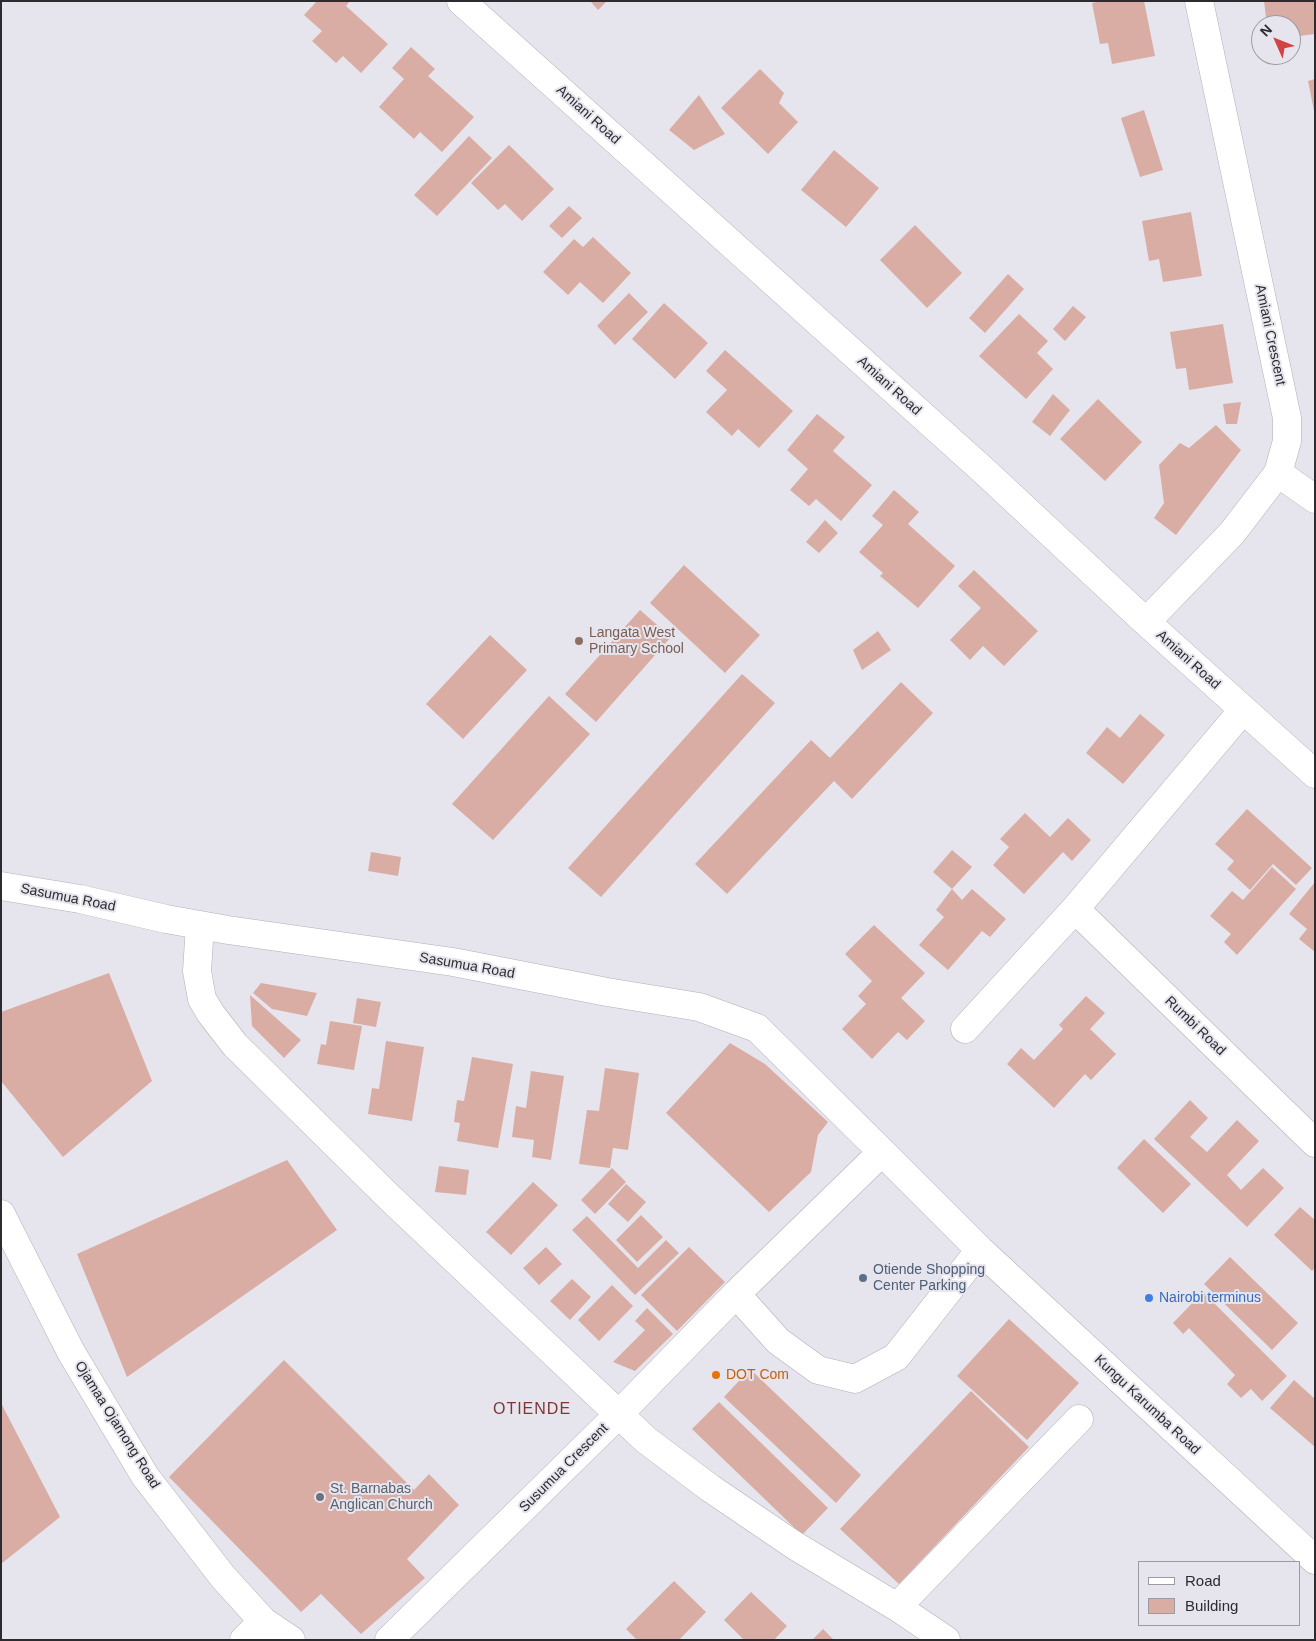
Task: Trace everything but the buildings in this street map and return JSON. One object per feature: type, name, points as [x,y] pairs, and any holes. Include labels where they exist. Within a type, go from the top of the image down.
[{"type":"street","name":"Amiani Road","points":[[461,1],[983,470],[1146,622],[1315,774]]},
{"type":"street","name":"Amiani Crescent","points":[[1146,622],[1232,533],[1278,473],[1287,441],[1287,418],[1199,1]]},
{"type":"street","points":[[1278,473],[1315,499]]},
{"type":"street","points":[[965,1029],[1076,910],[1243,710]]},
{"type":"street","name":"Sasumua Road","points":[[1,886],[80,898],[200,925],[453,962],[699,1008],[757,1028],[980,1250]]},
{"type":"street","name":"Rumbi Road","points":[[1076,910],[1315,1143]]},
{"type":"street","points":[[200,925],[197,971],[202,999],[211,1014],[235,1045],[389,1197],[646,1440],[710,1488],[794,1545],[897,1607],[946,1640]]},
{"type":"street","name":"Susumua Crescent","points":[[389,1640],[618,1415],[736,1294],[882,1152]]},
{"type":"street","name":"Ojamaa Ojamong Road","points":[[1,1214],[71,1352],[144,1476],[223,1577],[253,1630]]},
{"type":"street","points":[[736,1294],[778,1341],[818,1370],[855,1378],[896,1357],[980,1250]]},
{"type":"street","name":"Kungu Karumba Road","points":[[980,1250],[1315,1560]]},
{"type":"street","points":[[897,1607],[1079,1419]]},
{"type":"street","points":[[253,1630],[291,1640]]},
{"type":"place","name":"Langata West Primary School","points":[[579,641]]},
{"type":"place","name":"Otiende Shopping Center Parking","points":[[863,1278]]},
{"type":"place","name":"Nairobi terminus","points":[[1149,1298]]},
{"type":"place","name":"DOT Com","points":[[716,1375]]},
{"type":"place","name":"St. Barnabas Anglican Church","points":[[320,1497]]},
{"type":"district","name":"OTIENDE","points":[[532,1410]]}]
